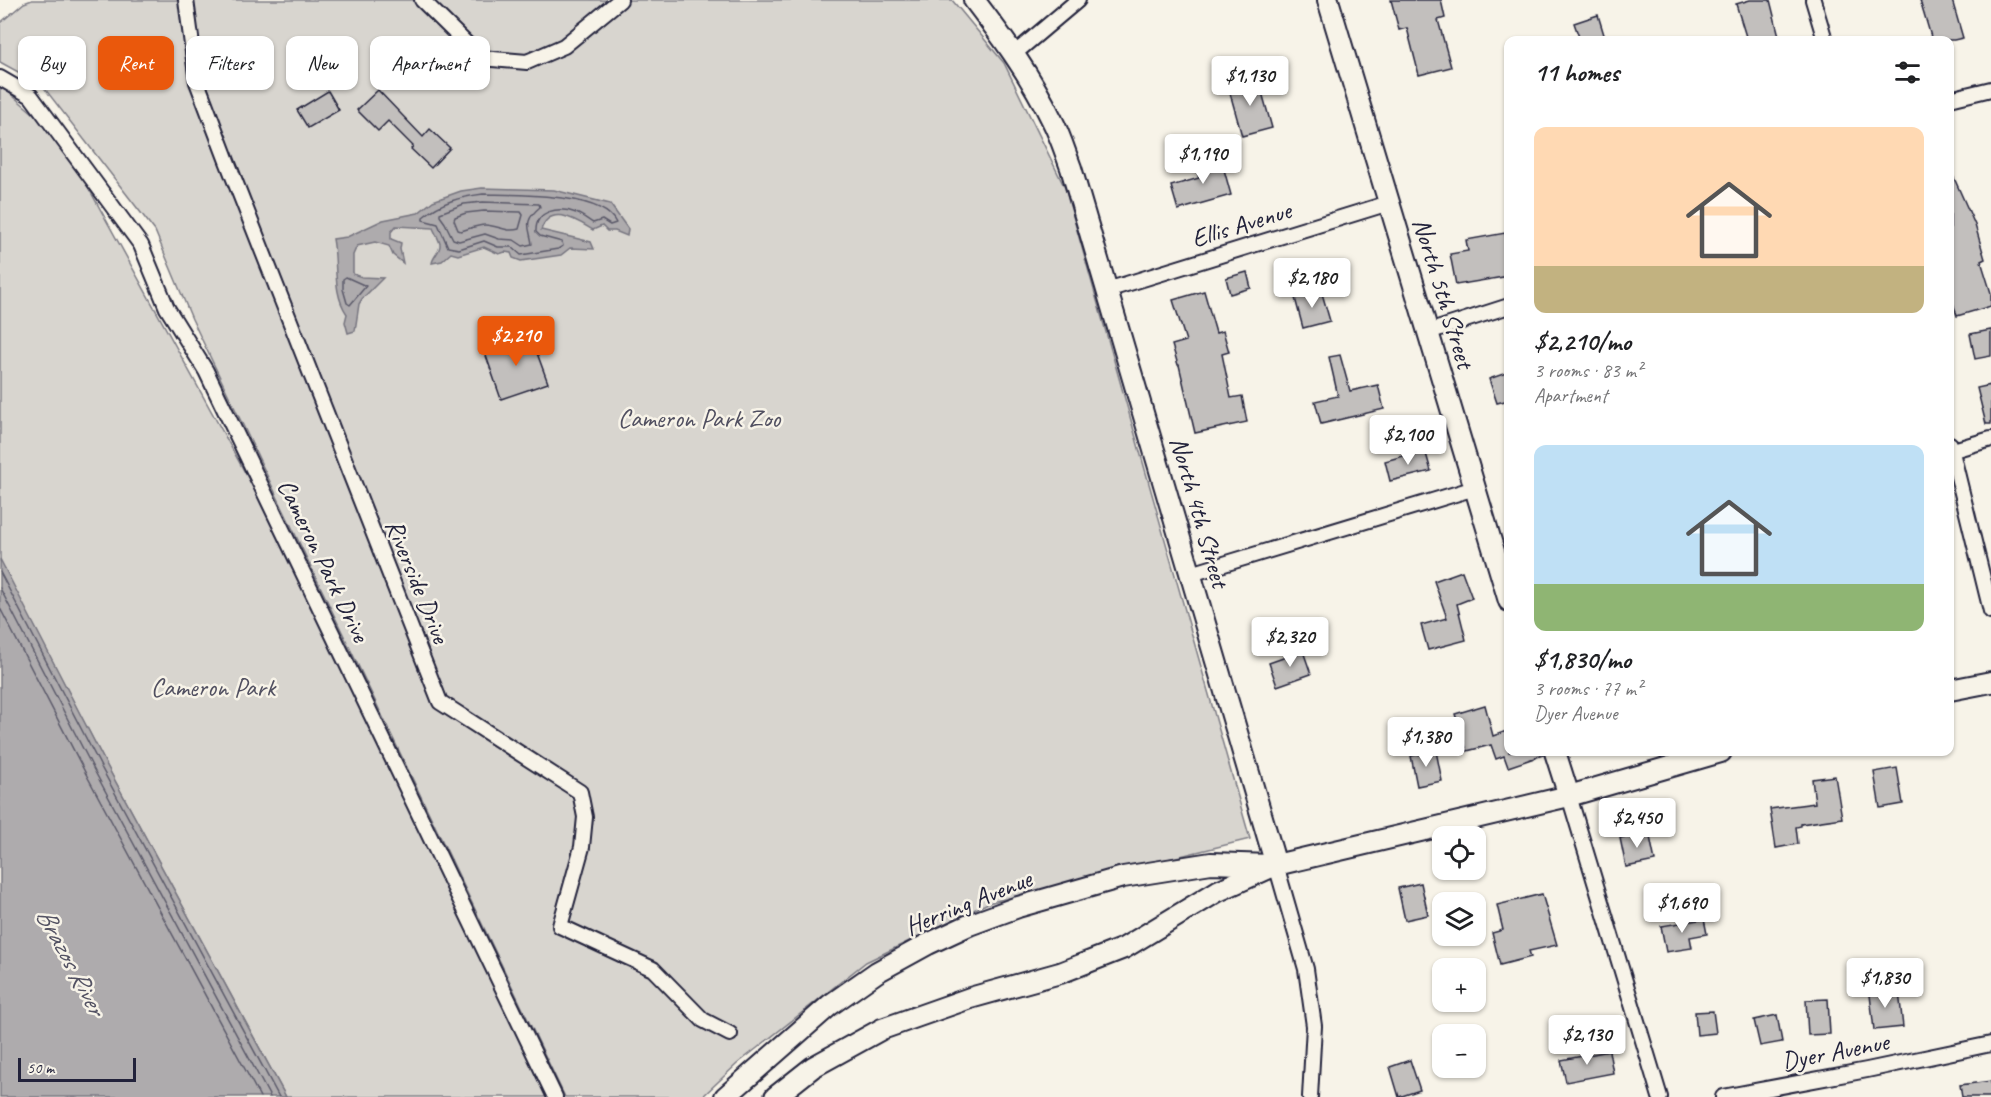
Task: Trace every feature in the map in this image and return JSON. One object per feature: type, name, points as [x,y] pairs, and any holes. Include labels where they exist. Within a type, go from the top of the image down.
[{"type":"main road","name":"North 4th Street","points":[[974,0],[1014,54],[1053,121],[1071,168],[1276,865]]},
{"type":"main road","name":"North 5th Street","points":[[1328,0],[1475,488],[1504,571]]},
{"type":"main road","points":[[1954,689],[1991,682]]},
{"type":"main road","points":[[1556,756],[1569,796]]},
{"type":"main road","name":"Herring Avenue","points":[[775,1097],[813,1067],[882,1029],[970,998],[1060,974],[1124,948],[1218,891],[1276,865],[1569,796],[1707,756]]},
{"type":"main road","name":"Herring Avenue","points":[[727,1096],[830,1005],[877,972],[969,925],[1018,906],[1123,877],[1211,863],[1276,865]]},
{"type":"street","name":"Riverside Drive","points":[[186,0],[197,82],[440,702],[580,792],[585,818],[582,847],[560,926],[654,969],[703,1020],[730,1034]]},
{"type":"street","points":[[422,0],[481,58],[527,62],[564,46],[620,0]]},
{"type":"street","points":[[1014,54],[1077,0]]},
{"type":"street","points":[[1813,0],[1824,36]]},
{"type":"street","name":"Cameron Park Drive","points":[[0,78],[31,96],[141,245],[167,308],[206,371],[555,1097]]},
{"type":"street","points":[[1954,98],[1991,88]]},
{"type":"street","name":"Ellis Avenue","points":[[1107,290],[1389,203]]},
{"type":"street","points":[[1428,332],[1504,308]]},
{"type":"street","points":[[1954,447],[1991,439]]},
{"type":"street","points":[[1954,460],[1991,610]]},
{"type":"street","points":[[1191,574],[1475,488]]},
{"type":"street","points":[[1569,796],[1660,1097]]},
{"type":"street","name":"North 4th Street","points":[[1276,865],[1306,969],[1311,1003],[1314,1026],[1310,1097]]},
{"type":"street","name":"Dyer Avenue","points":[[1723,1097],[1991,1044]]},
{"type":"green space","name":"Cameron Park Zoo","points":[[32,0],[952,0],[1004,63],[1065,188],[1250,839],[988,903],[866,962],[737,1064],[702,1097],[565,1097],[192,319],[155,231],[46,90],[86,90],[86,36],[18,36],[18,72],[0,62],[0,23],[24,3]]},
{"type":"green space","name":"Cameron Park","points":[[0,85],[60,136],[331,629],[555,1097],[286,1097],[106,764],[0,561]]},
{"type":"water","points":[[482,188],[554,190],[610,204],[628,229],[627,236],[615,231],[607,231],[602,226],[593,230],[571,218],[557,215],[545,222],[541,230],[591,242],[594,249],[570,248],[561,255],[521,261],[513,258],[511,253],[499,254],[484,247],[458,255],[451,253],[442,261],[432,263],[440,247],[433,228],[396,226],[391,232],[391,239],[401,243],[403,263],[393,255],[389,246],[375,242],[357,246],[353,255],[353,274],[383,278],[362,299],[359,304],[355,331],[348,333],[345,322],[347,314],[337,288],[333,239],[347,237],[383,220],[418,213],[433,201],[461,191]]},
{"type":"water","name":"Brazos River","points":[[0,559],[106,764],[286,1097],[0,1097]]},
{"type":"building","points":[[1391,0],[1441,0],[1445,18],[1438,20],[1451,67],[1419,75],[1407,28],[1399,30]]},
{"type":"building","points":[[1750,0],[1770,0],[1779,36],[1746,36],[1736,4]]},
{"type":"building","points":[[1920,0],[1952,0],[1963,38],[1954,40],[1954,36],[1931,36]]},
{"type":"building","points":[[1598,15],[1604,36],[1579,36],[1574,23]]},
{"type":"building","points":[[1258,78],[1272,128],[1242,136],[1228,86]]},
{"type":"building","points":[[378,90],[423,137],[430,129],[450,148],[431,168],[411,149],[413,146],[388,121],[378,131],[357,110]]},
{"type":"building","points":[[328,91],[339,110],[308,128],[297,110]]},
{"type":"building","points":[[1220,155],[1231,195],[1178,210],[1171,186],[1199,178],[1194,162]]},
{"type":"building","points":[[1954,178],[1975,225],[1985,259],[1981,261],[1991,293],[1991,306],[1957,316],[1954,306]]},
{"type":"building","points":[[1504,233],[1504,277],[1456,285],[1450,254],[1468,251],[1466,240]]},
{"type":"building","points":[[1247,272],[1251,288],[1230,294],[1226,278]]},
{"type":"building","points":[[1321,290],[1330,321],[1303,328],[1295,298]]},
{"type":"building","points":[[1204,291],[1216,333],[1223,331],[1229,352],[1222,354],[1231,398],[1242,396],[1247,422],[1195,433],[1172,345],[1186,341],[1173,300]]},
{"type":"building","points":[[1991,330],[1991,356],[1975,359],[1970,334]]},
{"type":"building","points":[[530,334],[548,383],[501,399],[484,350]]},
{"type":"building","points":[[1340,355],[1350,391],[1378,385],[1384,409],[1321,424],[1315,401],[1338,396],[1329,357]]},
{"type":"building","points":[[1504,374],[1504,401],[1497,403],[1489,379]]},
{"type":"building","points":[[1991,385],[1991,424],[1986,424],[1977,388]]},
{"type":"building","points":[[1425,450],[1431,471],[1390,481],[1385,461]]},
{"type":"building","points":[[1462,571],[1472,598],[1457,604],[1466,640],[1428,650],[1421,625],[1447,618],[1434,581]]},
{"type":"building","points":[[1303,651],[1311,674],[1277,686],[1269,663]]},
{"type":"building","points":[[1485,705],[1493,736],[1504,732],[1504,756],[1496,759],[1491,745],[1467,751],[1455,714]]},
{"type":"building","points":[[1436,751],[1442,781],[1417,786],[1411,756]]},
{"type":"building","points":[[1504,756],[1540,756],[1508,767]]},
{"type":"building","points":[[1897,768],[1903,804],[1880,808],[1874,772]]},
{"type":"building","points":[[1835,776],[1842,818],[1801,824],[1796,827],[1798,844],[1776,848],[1770,809],[1815,803],[1812,779]]},
{"type":"building","points":[[1649,832],[1655,861],[1626,867],[1620,838]]},
{"type":"building","points":[[1421,883],[1428,915],[1405,920],[1398,888]]},
{"type":"building","points":[[1542,894],[1557,945],[1529,951],[1531,957],[1500,965],[1492,933],[1503,930],[1497,905]]},
{"type":"building","points":[[1704,919],[1707,934],[1690,937],[1692,948],[1666,952],[1661,926]]},
{"type":"building","points":[[1883,985],[1884,993],[1899,992],[1903,1027],[1874,1030],[1869,986]]},
{"type":"building","points":[[1828,999],[1830,1034],[1808,1035],[1806,1000]]},
{"type":"building","points":[[1713,1011],[1716,1033],[1697,1035],[1695,1012]]},
{"type":"building","points":[[1777,1015],[1782,1042],[1760,1046],[1754,1020]]},
{"type":"building","points":[[1609,1051],[1613,1073],[1566,1082],[1561,1060]]},
{"type":"building","points":[[1410,1060],[1420,1090],[1399,1097],[1390,1067]]},
{"type":"building","points":[[1991,1081],[1991,1097],[1962,1097],[1960,1085]]}]
